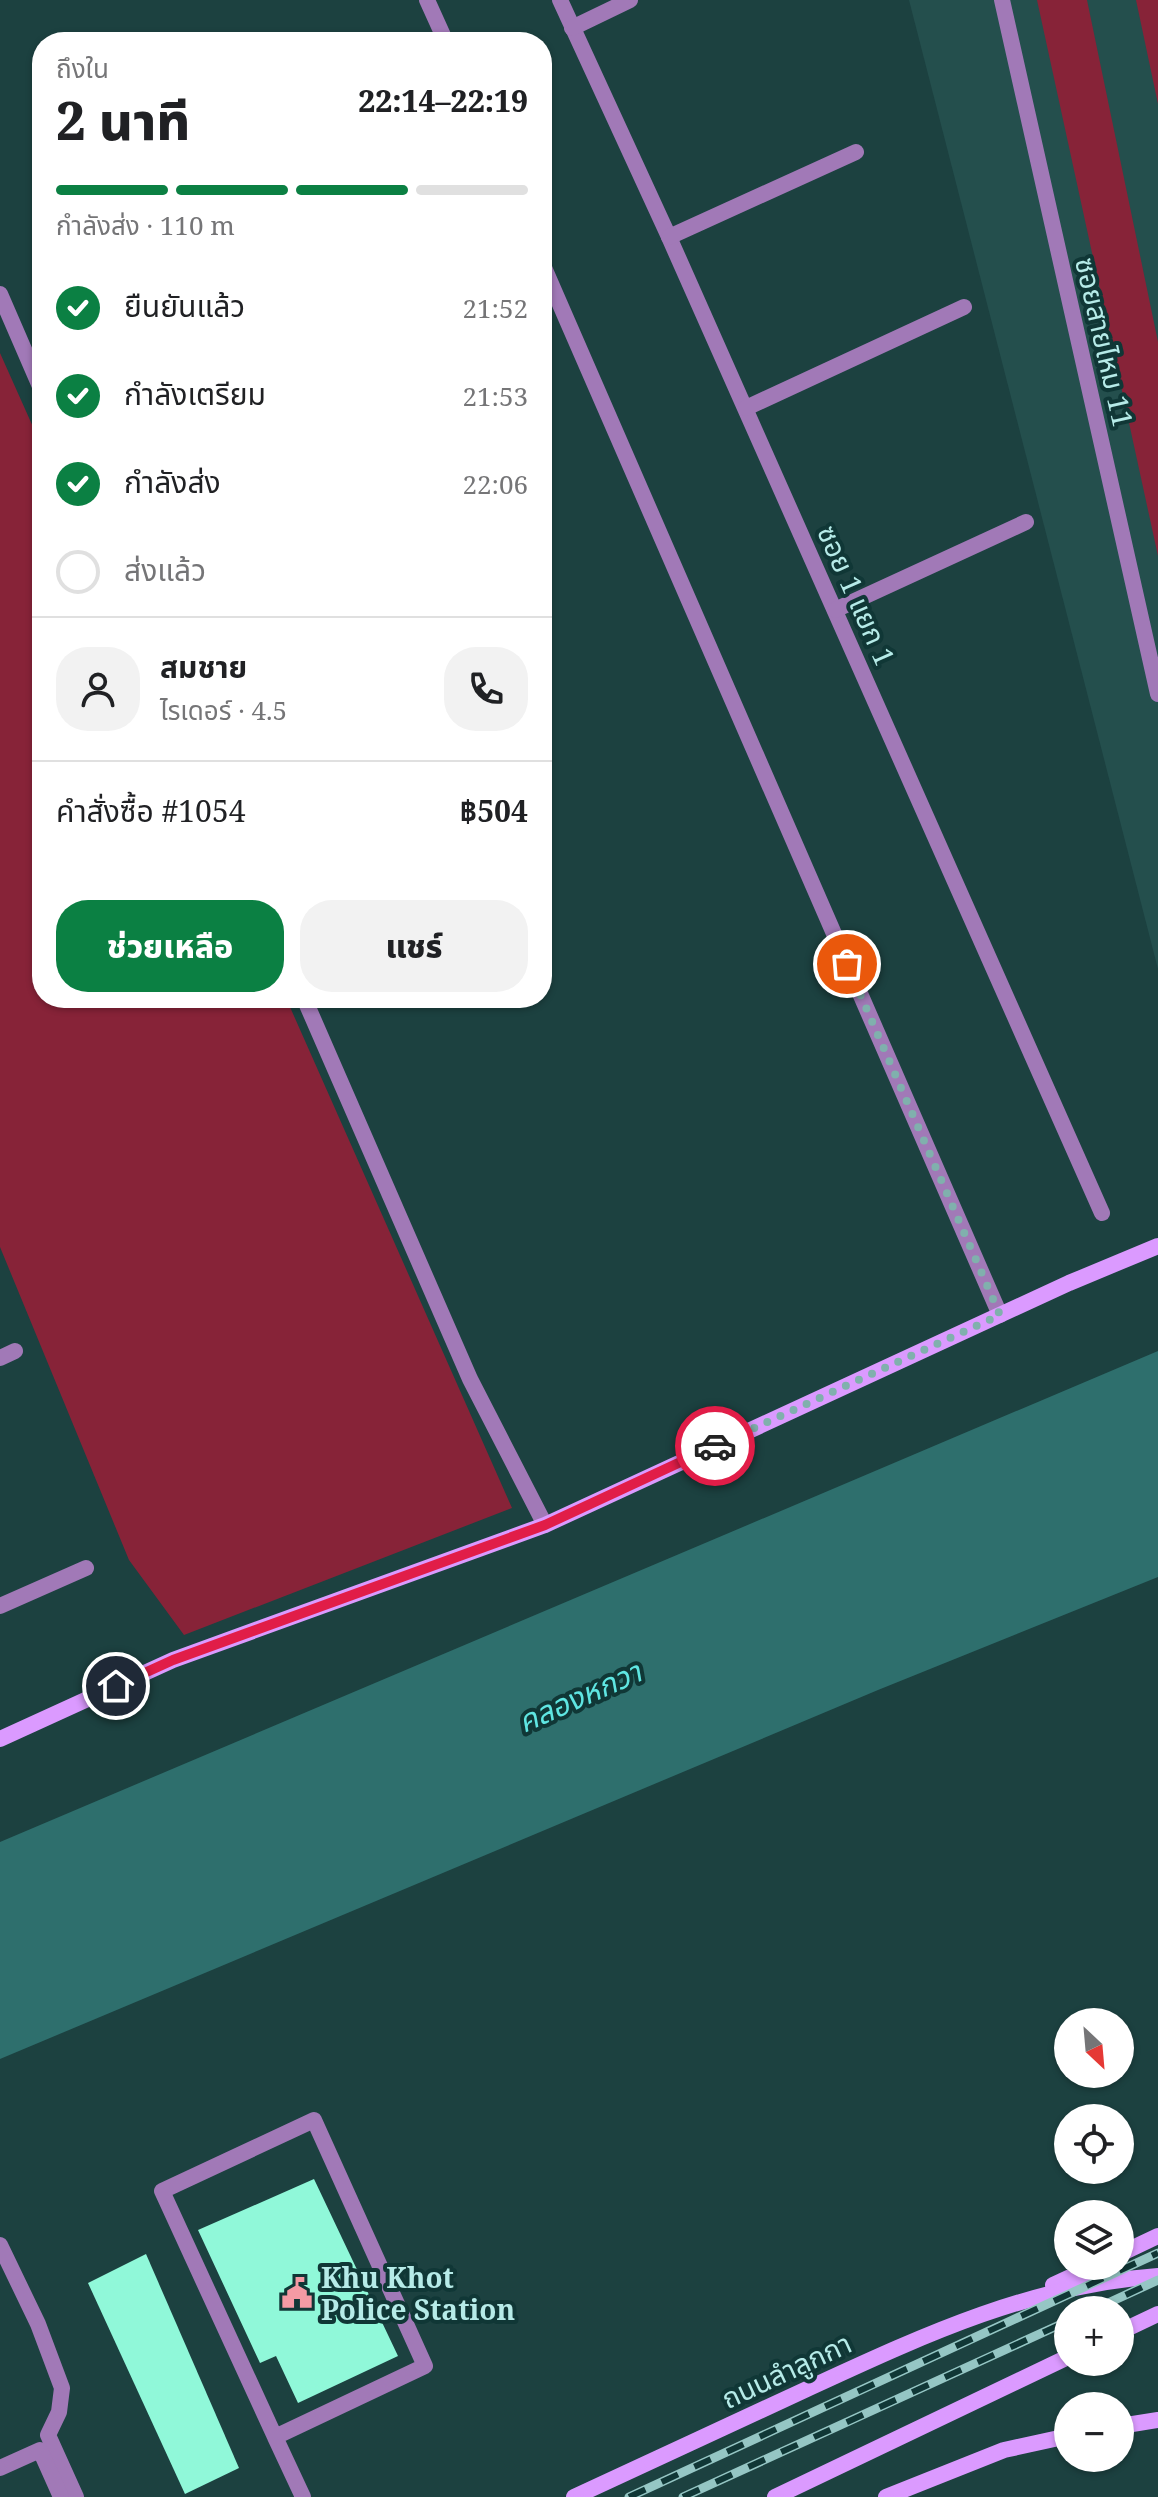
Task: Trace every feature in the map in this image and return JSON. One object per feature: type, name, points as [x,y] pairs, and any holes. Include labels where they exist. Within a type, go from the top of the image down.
[{"type":"main road","points":[[0,1739],[173,1660],[545,1525],[1000,1315],[1158,1246]]},
{"type":"main road","points":[[1134,2247],[1158,2236]]},
{"type":"main road","name":"ถนนลำลูกกา","points":[[574,2497],[933,2331],[1023,2300],[1106,2280],[1158,2276]]},
{"type":"main road","name":"ถนนลำลูกกา","points":[[1023,2300],[1065,2280]]},
{"type":"main road","points":[[1134,2325],[1158,2314]]},
{"type":"main road","points":[[775,2497],[1054,2364]]},
{"type":"main road","points":[[1134,2424],[1158,2420]]},
{"type":"main road","points":[[886,2497],[1004,2450],[1054,2439]]},
{"type":"street","points":[[427,0],[441,32]]},
{"type":"street","name":"ซอย 1 แยก 1","points":[[560,0],[746,408],[1102,1213]]},
{"type":"street","points":[[572,28],[630,0]]},
{"type":"street","name":"ซอยสายไหม 11","points":[[1002,0],[1158,694]]},
{"type":"street","points":[[669,237],[856,152]]},
{"type":"street","points":[[552,286],[1000,1315]]},
{"type":"street","points":[[0,294],[32,368]]},
{"type":"street","points":[[746,408],[964,307]]},
{"type":"street","points":[[835,610],[1026,522]]},
{"type":"street","points":[[308,1008],[470,1379],[545,1525]]},
{"type":"street","points":[[0,1606],[86,1568]]},
{"type":"street","points":[[275,2437],[425,2366],[314,2120],[162,2191],[275,2437],[303,2497]]},
{"type":"street","points":[[0,2245],[38,2324],[62,2388],[59,2412],[48,2435],[0,2457]]},
{"type":"street","points":[[48,2435],[76,2497]]},
{"type":"street","points":[[0,2468],[40,2450],[61,2497]]},
{"type":"shaded area","points":[[909,0],[1158,0],[1158,969]]},
{"type":"shaded area","points":[[1037,0],[1087,0],[1158,342],[1158,556]]},
{"type":"shaded area","points":[[1136,0],[1158,0],[1158,104]]},
{"type":"shaded area","points":[[0,353],[32,425],[32,1008],[290,1008],[512,1508],[184,1635],[129,1560],[0,1247]]},
{"type":"water","name":"คลองหกวา","points":[[1158,1351],[1158,1577],[878,1690],[0,2059],[0,1842]]},
{"type":"building","name":"Khu Khot Police Station","points":[[314,2179],[398,2356],[298,2403],[276,2356],[260,2363],[198,2230]]},
{"type":"building","points":[[146,2254],[239,2468],[185,2494],[88,2283]]},
{"type":"railway","points":[[629,2497],[1158,2253]]},
{"type":"railway","points":[[1123,2296],[1158,2280]]},
{"type":"railway","points":[[683,2497],[1054,2327]]},
{"type":"way so far","points":[[715,1446],[1000,1315],[847,964]]},
{"type":"place","name":"Khu Khot Police Station","points":[[297,2293]]},
{"type":"route","points":[[116,1686],[173,1660],[545,1525],[715,1446]]}]
